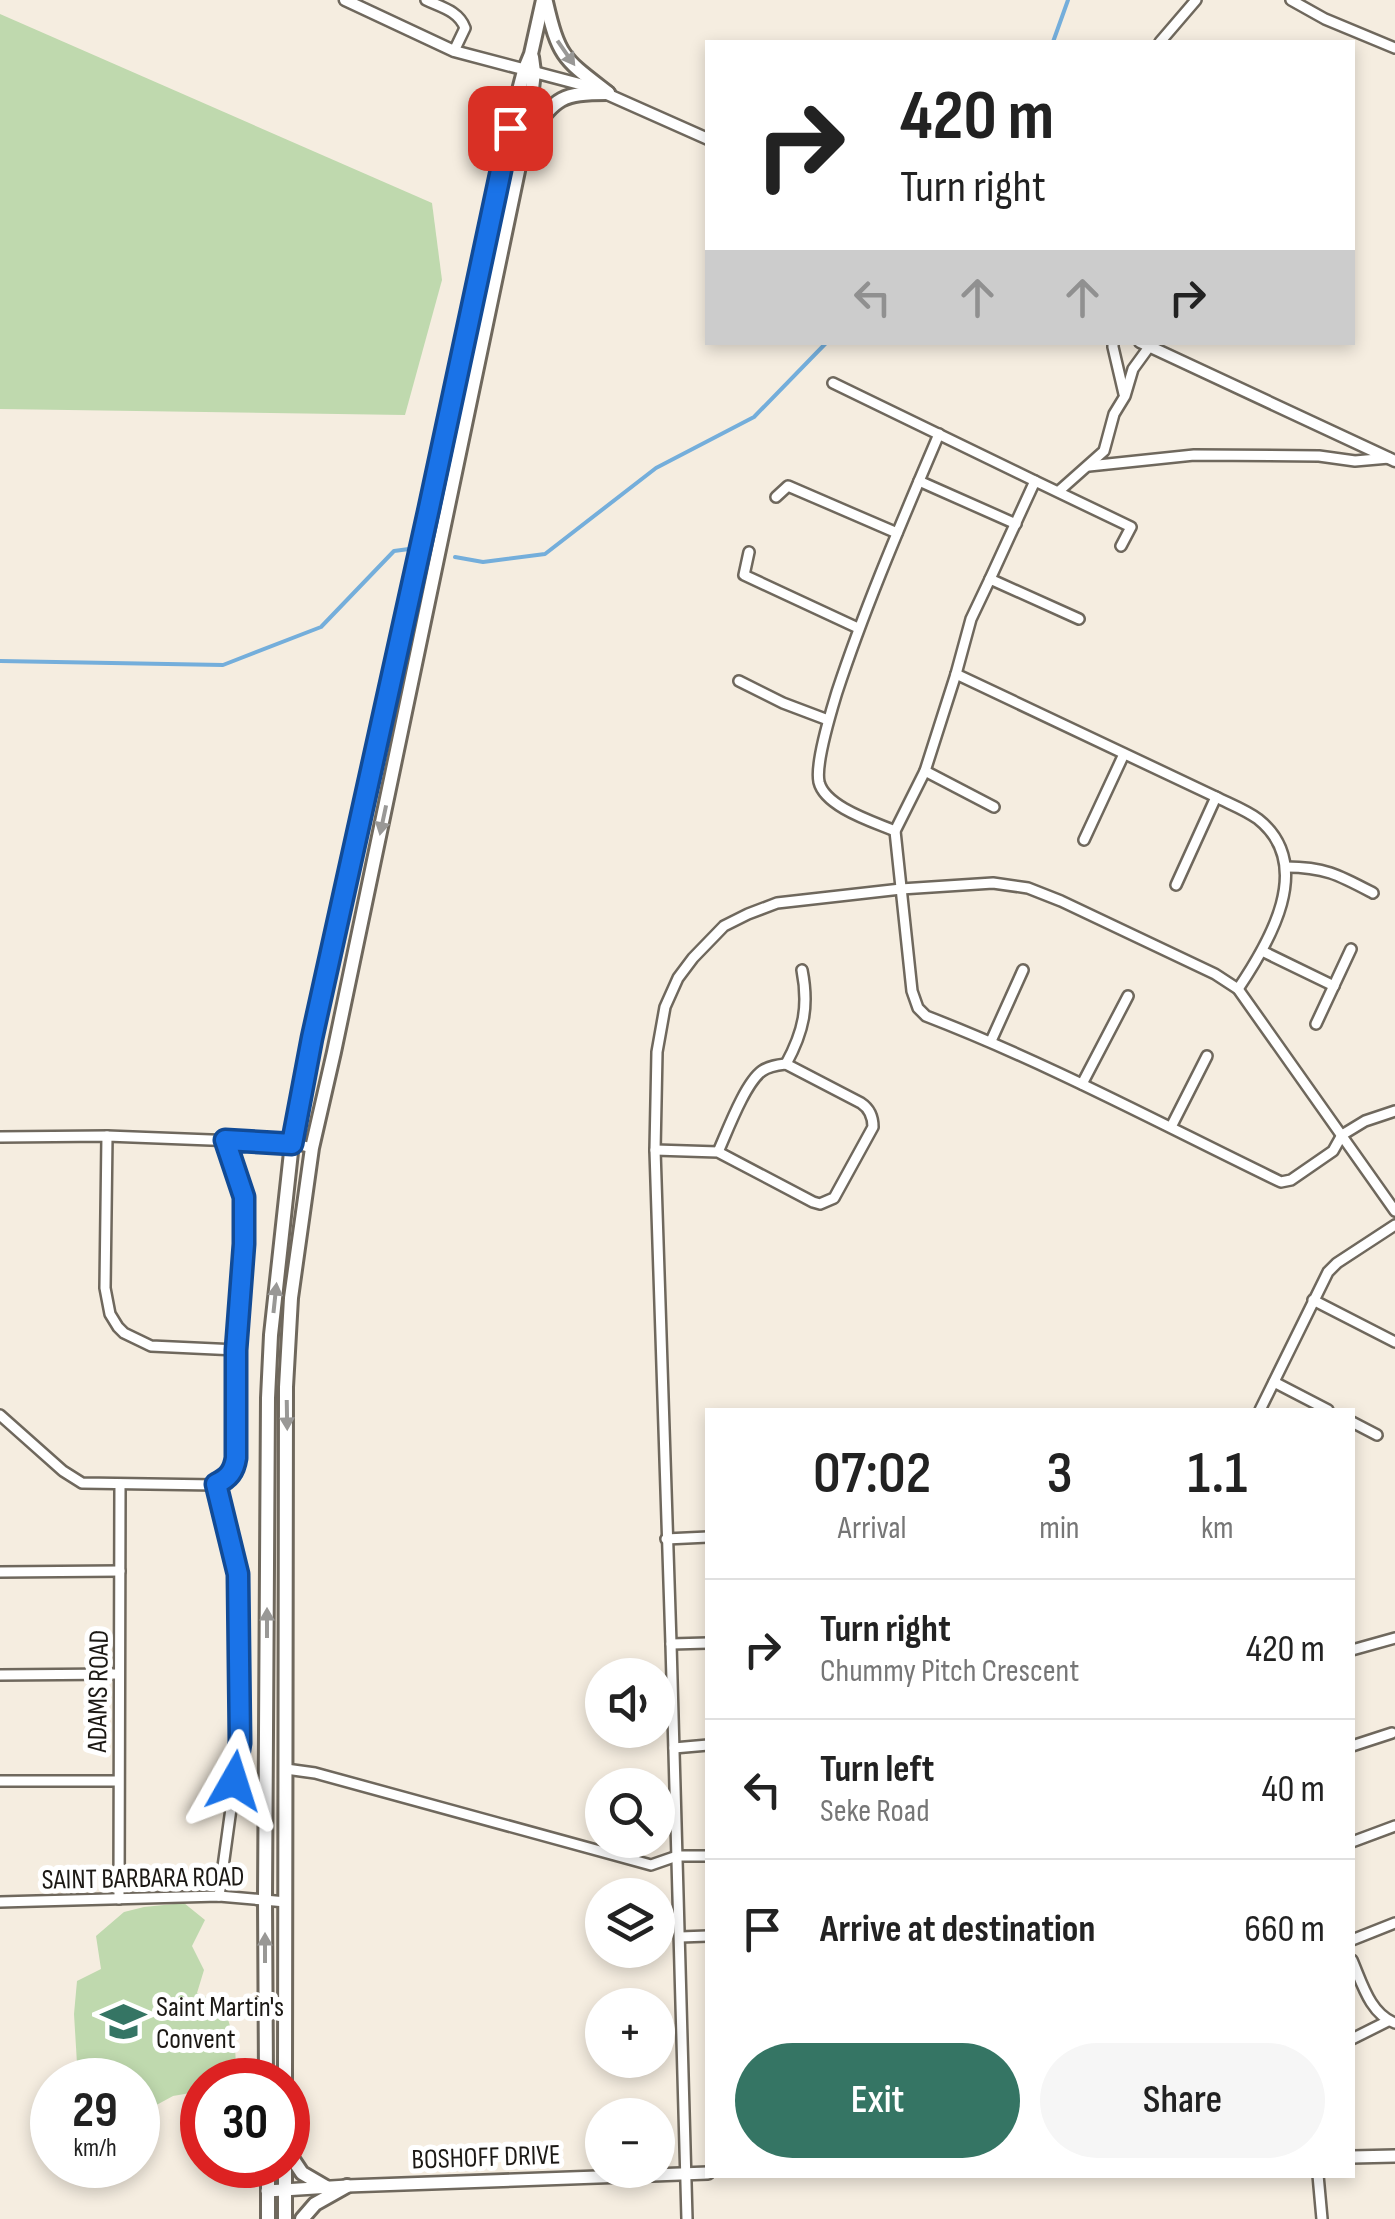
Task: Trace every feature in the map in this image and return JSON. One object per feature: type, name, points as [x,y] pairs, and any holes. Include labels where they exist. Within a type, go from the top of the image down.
[{"type":"main road","points":[[285,2058],[291,1298],[312,1148],[525,140],[531,54],[544,0]]},
{"type":"main road","points":[[544,0],[560,50],[569,62],[608,92]]},
{"type":"main road","points":[[266,2058],[268,1398],[292,1144],[513,112],[529,72]]},
{"type":"main road","points":[[525,140],[561,99],[577,93],[608,92]]},
{"type":"main road","points":[[1355,2157],[1395,2156]]},
{"type":"main road","name":"BOSHOFF DRIVE","points":[[267,2191],[705,2173]]},
{"type":"main road","points":[[310,2177],[326,2186]]},
{"type":"main road","points":[[302,2219],[315,2204],[347,2186]]},
{"type":"main road","points":[[267,2188],[268,2219]]},
{"type":"main road","points":[[286,2190],[286,2219]]},
{"type":"street","points":[[345,0],[454,51],[608,92],[705,138]]},
{"type":"street","points":[[426,0],[462,19],[465,28],[454,51]]},
{"type":"street","points":[[1162,40],[1196,0]]},
{"type":"street","points":[[1291,0],[1395,48]]},
{"type":"street","points":[[1113,345],[1125,396]]},
{"type":"street","points":[[1059,491],[1104,451],[1114,414],[1145,345],[1392,460]]},
{"type":"street","points":[[833,383],[1130,527],[1120,546]]},
{"type":"street","points":[[895,831],[831,800],[819,782],[822,751],[858,628],[938,434]]},
{"type":"street","points":[[1089,466],[1194,456],[1392,460]]},
{"type":"street","points":[[1035,480],[971,619],[924,771],[895,831],[912,991],[918,1008],[926,1016],[1082,1084],[1281,1182],[1291,1180],[1333,1151],[1342,1135],[1395,1111]]},
{"type":"street","points":[[919,481],[1016,524]]},
{"type":"street","points":[[776,497],[788,486],[897,533]]},
{"type":"street","points":[[749,552],[744,575],[858,628]]},
{"type":"street","points":[[990,579],[1079,619]]},
{"type":"street","points":[[956,674],[1258,818],[1276,840],[1286,866],[1284,896],[1262,951],[1238,989]]},
{"type":"street","points":[[739,681],[784,704],[828,720]]},
{"type":"street","points":[[1084,840],[1124,754]]},
{"type":"street","points":[[924,771],[994,807]]},
{"type":"street","points":[[1176,885],[1216,797]]},
{"type":"street","points":[[1286,866],[1334,872],[1373,894]]},
{"type":"street","points":[[672,1658],[655,1150],[657,1052],[660,1025],[678,978],[724,926],[777,904],[901,889],[993,883],[1028,888],[1061,901],[1238,989],[1395,1211]]},
{"type":"street","points":[[1316,1024],[1351,949]]},
{"type":"street","points":[[1262,951],[1334,986]]},
{"type":"street","points":[[786,1064],[797,1044],[808,998],[802,970]]},
{"type":"street","points":[[990,1041],[1024,970]]},
{"type":"street","points":[[1082,1084],[1128,996]]},
{"type":"street","points":[[1171,1127],[1207,1056]]},
{"type":"street","points":[[655,1150],[718,1152],[820,1204],[834,1198],[873,1127],[873,1118],[861,1103],[786,1064],[776,1065],[763,1070],[752,1081],[718,1152]]},
{"type":"street","points":[[106,1136],[105,1288],[110,1314],[124,1333],[151,1346],[236,1350]]},
{"type":"street","points":[[0,1137],[225,1140],[312,1148]]},
{"type":"street","points":[[0,1415],[5,1427],[87,1484],[216,1484],[229,1476],[236,1458],[236,1350],[244,1197],[225,1140]]},
{"type":"street","points":[[1261,1408],[1320,1285],[1337,1263],[1395,1225]]},
{"type":"street","points":[[1314,1300],[1395,1342]]},
{"type":"street","points":[[1274,1382],[1324,1408]]},
{"type":"street","points":[[1355,1424],[1377,1435]]},
{"type":"street","name":"ADAMS ROAD","points":[[120,1484],[120,1899]]},
{"type":"street","points":[[216,1484],[238,1574],[240,1743],[219,1896]]},
{"type":"street","points":[[666,1539],[705,1537]]},
{"type":"street","points":[[0,1572],[120,1571]]},
{"type":"street","points":[[1355,1649],[1395,1638]]},
{"type":"street","points":[[672,1644],[705,1643]]},
{"type":"street","points":[[0,1675],[119,1674]]},
{"type":"street","points":[[1355,1745],[1392,1732]]},
{"type":"street","points":[[675,1748],[705,1745]]},
{"type":"street","points":[[674,1748],[687,2219]]},
{"type":"street","points":[[286,1768],[314,1772],[650,1864],[676,1856],[705,1856]]},
{"type":"street","points":[[0,1781],[118,1781]]},
{"type":"street","points":[[1355,1841],[1395,1826]]},
{"type":"street","name":"SAINT BARBARA ROAD","points":[[0,1902],[219,1896],[286,1902]]},
{"type":"street","points":[[1355,1939],[1395,1923]]},
{"type":"street","points":[[680,1937],[705,1936]]},
{"type":"street","points":[[1355,1967],[1371,2003],[1391,2022],[1355,2038]]},
{"type":"street","points":[[1318,2178],[1322,2219]]},
{"type":"green space","points":[[0,14],[432,203],[442,280],[405,415],[0,409]]},
{"type":"green space","points":[[184,1903],[205,1920],[192,1946],[204,1970],[197,1993],[224,2005],[234,2043],[235,2058],[180,2058],[180,2095],[160,2103],[160,2058],[77,2058],[77,1981],[101,1969],[96,1936],[124,1912]]},
{"type":"waterway","points":[[1054,40],[1068,0]]},
{"type":"waterway","points":[[455,557],[483,562],[545,554],[656,468],[754,417],[824,345]]},
{"type":"waterway","points":[[0,661],[223,665],[321,627],[394,551],[409,549]]},
{"type":"place","name":"Saint Martin's Convent","points":[[123,2022]]},
{"type":"route","points":[[234,1781],[240,1743],[238,1574],[216,1484],[229,1476],[236,1458],[236,1350],[245,1214],[241,1184],[225,1140],[292,1144],[510,128]]}]
